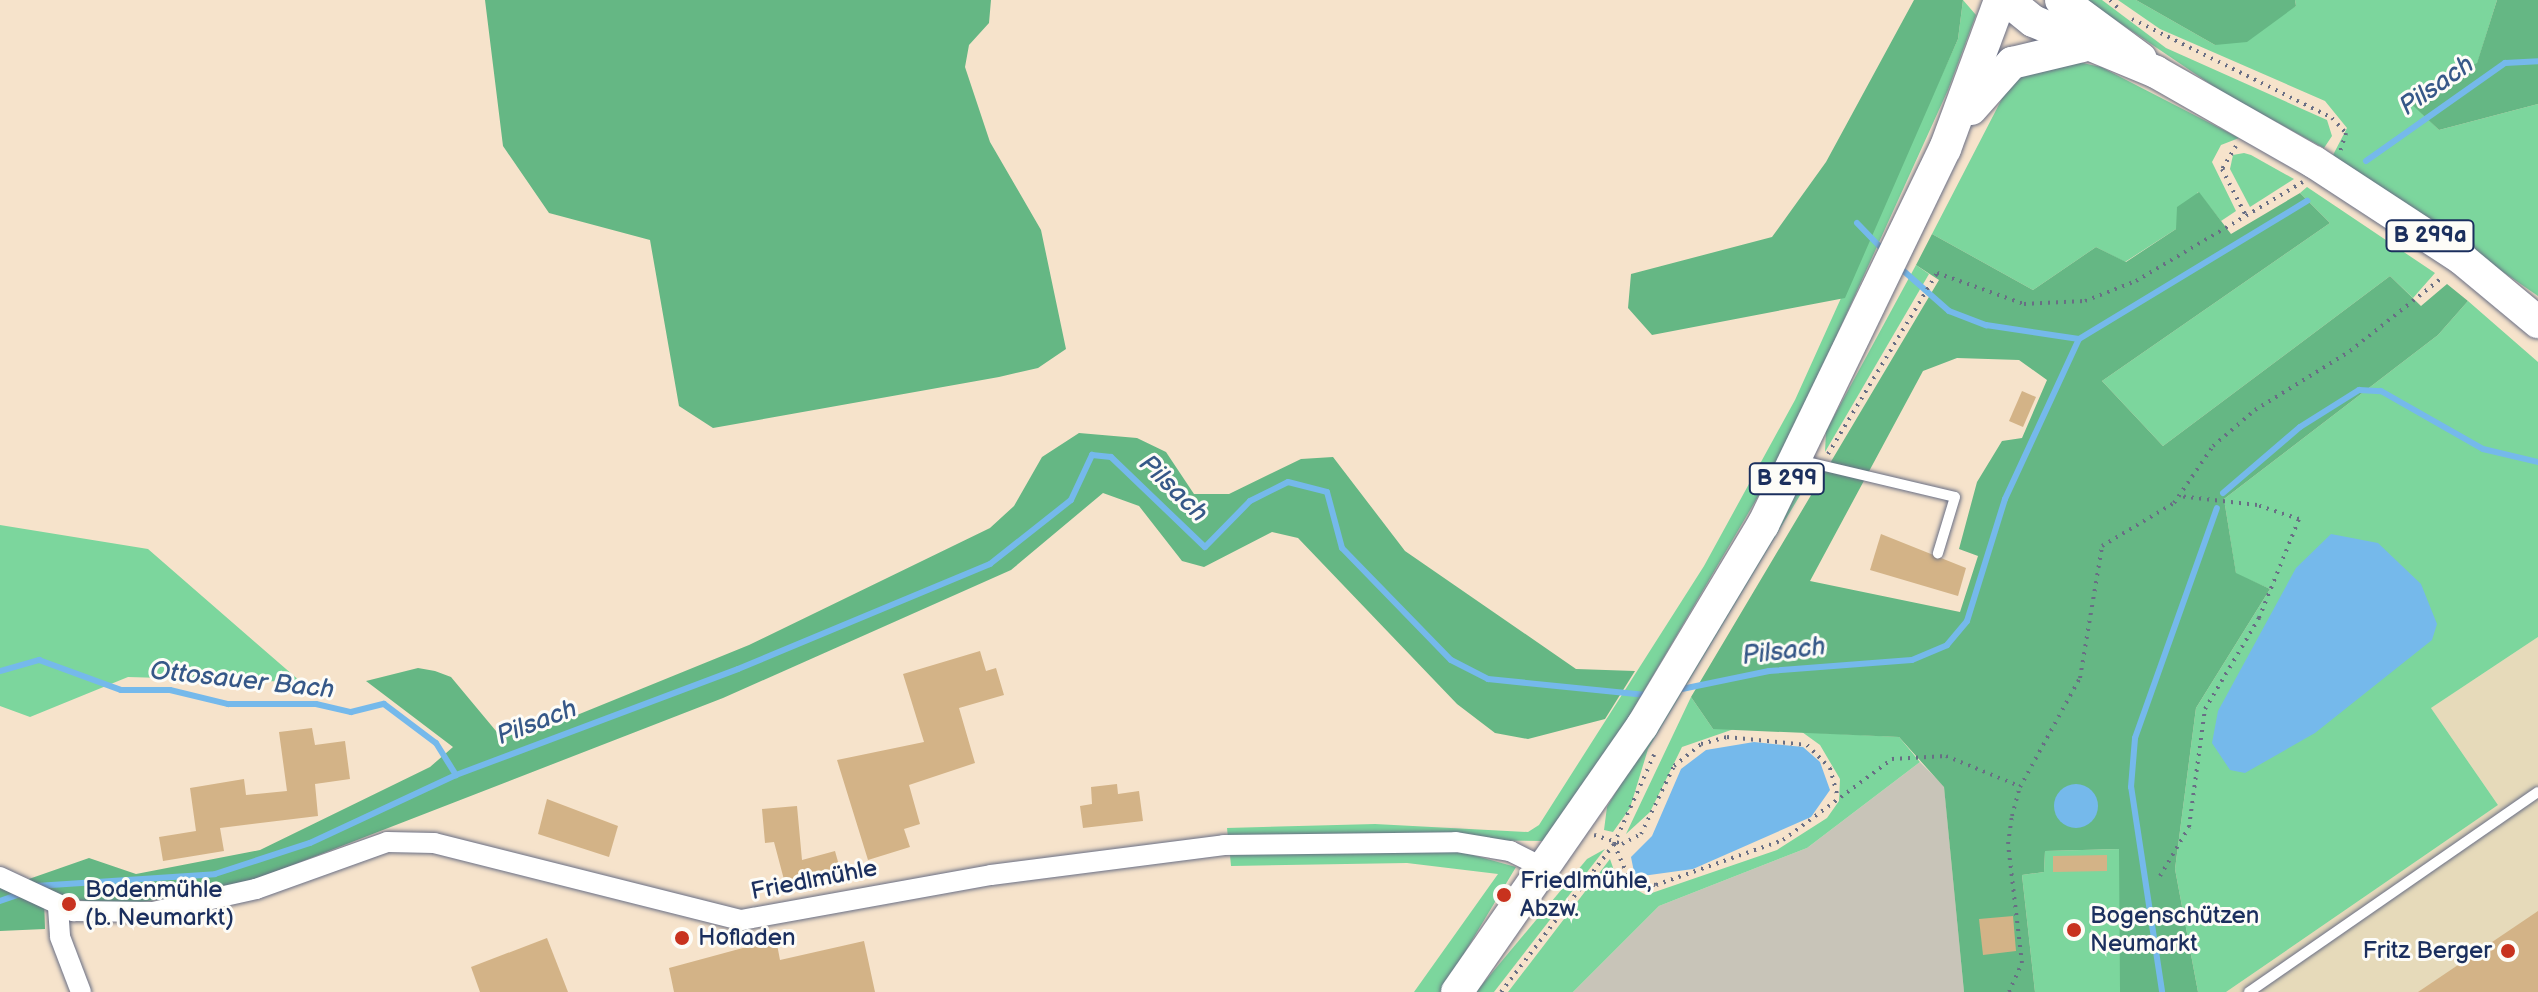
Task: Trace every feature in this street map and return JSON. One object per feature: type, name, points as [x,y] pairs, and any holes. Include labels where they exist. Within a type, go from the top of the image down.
[{"type":"main road","name":"B 299","points":[[1457,992],[1546,869],[1649,737],[1674,676],[1797,459],[1901,244],[1945,149],[2000,0]]},
{"type":"main road","name":"B 299a","points":[[2007,0],[2083,46],[2156,72]]},
{"type":"main road","name":"B 299a","points":[[2070,3],[2156,72],[2409,221],[2538,322]]},
{"type":"main road","points":[[1945,149],[2012,63],[2083,46]]},
{"type":"street","name":"Friedlmühle","points":[[7,881],[58,907],[118,914],[199,905],[387,842],[434,843],[741,920],[991,875],[1224,845],[1456,842],[1510,851],[1546,869]]},
{"type":"street","points":[[58,907],[60,937],[81,992]]},
{"type":"lane","points":[[1797,459],[1955,497],[1938,553]]},
{"type":"lane","points":[[2249,992],[2538,792]]},
{"type":"path","points":[[2110,0],[2146,28],[2332,118],[2346,133],[2338,153]]},
{"type":"path","points":[[2246,216],[2222,169],[2227,151],[2247,145]]},
{"type":"path","points":[[2298,171],[2312,179]]},
{"type":"path","points":[[1919,300],[1934,277],[1949,272],[2024,304],[2085,301],[2136,281],[2305,181]]},
{"type":"path","points":[[2434,264],[2458,282]]},
{"type":"path","points":[[2009,992],[2022,963],[2008,844],[2020,787],[2080,678],[2102,546],[2179,496],[2213,446],[2255,410],[2350,351],[2447,273]]},
{"type":"path","points":[[2160,876],[2189,827],[2205,709],[2259,618],[2299,519],[2257,505],[2179,496]]},
{"type":"path","points":[[1501,992],[1614,844],[1649,737]]},
{"type":"path","points":[[1614,844],[1641,834],[1674,766],[1713,740],[1793,738],[1820,755],[1837,794]]},
{"type":"path","points":[[1614,844],[1630,881],[1656,885],[1783,840],[1876,765],[1918,755],[1971,762],[2020,787]]},
{"type":"shaded area","points":[[2538,637],[2538,992],[2226,992],[2498,805],[2431,708]]},
{"type":"shaded area","points":[[1920,762],[1944,786],[1964,992],[1573,992],[1659,906],[1807,848]]},
{"type":"green space","points":[[485,0],[991,0],[989,23],[969,45],[965,67],[990,142],[1041,230],[1066,349],[1038,368],[999,377],[713,428],[679,406],[650,240],[549,213],[503,146]]},
{"type":"green space","points":[[1914,0],[1963,0],[1958,39],[1845,298],[1652,335],[1628,308],[1631,274],[1772,237],[1826,162]]},
{"type":"green space","points":[[1963,0],[1976,15],[1948,90],[1783,454],[1614,742],[1546,841],[1228,838],[1227,828],[1375,824],[1528,832],[1539,825],[1704,566],[1795,400],[1958,39]]},
{"type":"green space","points":[[2086,0],[2102,0],[2166,48],[2327,120],[2332,136],[2324,148],[2225,94]]},
{"type":"green space","points":[[2118,0],[2136,0],[2215,45],[2296,6],[2295,0],[2497,0],[2477,64],[2407,99],[2439,130],[2538,104],[2538,296],[2333,155],[2347,128],[2325,101],[2160,29]]},
{"type":"green space","points":[[2136,0],[2295,0],[2296,6],[2247,42],[2215,45]]},
{"type":"green space","points":[[2497,0],[2538,0],[2538,104],[2439,130],[2406,99],[2477,63]]},
{"type":"green space","points":[[2065,59],[2101,67],[2239,138],[2221,145],[2212,162],[2236,211],[2221,221],[2198,192],[2176,229],[2125,262],[2096,247],[2033,290],[1932,234],[2008,87],[2024,72]]},
{"type":"green space","points":[[2244,153],[2294,179],[2250,207],[2230,169],[2233,155]]},
{"type":"green space","points":[[2307,187],[2435,273],[2413,298],[2390,276],[2163,446],[2102,381],[2330,223],[2300,193]]},
{"type":"green space","points":[[2199,192],[2231,234],[2300,193],[2330,223],[2102,381],[2163,446],[2390,276],[2421,306],[2447,284],[2468,301],[2438,335],[2224,499],[2236,573],[2270,589],[2196,708],[2175,869],[2198,992],[2120,992],[2119,849],[2045,851],[2044,872],[2022,875],[2035,992],[1964,992],[1944,787],[1899,737],[1713,729],[1691,697],[1939,280],[1916,265],[1932,234],[2033,290],[2096,247],[2126,262],[2176,229],[2177,207]],"holes":[[[1957,358],[2019,360],[2047,380],[2022,438],[2002,441],[1977,482],[1959,549],[1978,556],[1960,612],[1810,581],[1923,371]]]},
{"type":"green space","points":[[1916,265],[1929,274],[1825,452],[1826,431]]},
{"type":"green space","points":[[2468,301],[2538,362],[2538,637],[2431,708],[2498,805],[2226,992],[2198,992],[2175,869],[2196,708],[2270,589],[2236,574],[2224,499],[2438,335]]},
{"type":"green space","points":[[1079,433],[1137,438],[1166,452],[1194,494],[1229,494],[1301,459],[1333,457],[1405,551],[1576,669],[1635,671],[1605,719],[1528,739],[1495,733],[1457,704],[1298,538],[1272,532],[1204,567],[1182,561],[1139,506],[1103,493],[1011,570],[723,698],[231,889],[120,905],[44,896],[45,929],[0,931],[0,879],[26,880],[89,858],[136,874],[260,850],[430,767],[453,747],[366,681],[418,668],[435,671],[451,677],[501,737],[550,726],[749,645],[990,528],[1014,506],[1042,457]]},
{"type":"green space","points":[[1814,472],[1648,749],[1630,808],[1613,832],[1604,830],[1607,807],[1804,478]]},
{"type":"green space","points":[[0,525],[148,549],[301,682],[128,677],[30,717],[0,706]]},
{"type":"green space","points":[[1691,697],[1713,729],[1734,729],[1682,747],[1650,812],[1626,834]]},
{"type":"green space","points":[[1802,732],[1899,737],[1920,762],[1807,848],[1659,906],[1573,992],[1508,992],[1610,859],[1617,879],[1646,895],[1777,850],[1827,818],[1839,801],[1840,779],[1820,745]]},
{"type":"green space","points":[[1451,849],[1516,867],[1441,992],[1414,992],[1498,874],[1407,863],[1231,866],[1230,855]]},
{"type":"green space","points":[[1605,849],[1494,992],[1476,992],[1587,859]]},
{"type":"green space","name":"Bogenschützen Neumarkt","points":[[2120,849],[2120,992],[2035,992],[2022,875],[2044,872],[2045,851]]},
{"type":"water","points":[[2331,534],[2378,543],[2421,584],[2437,624],[2432,640],[2315,733],[2245,773],[2230,770],[2212,743],[2218,711],[2296,568]]},
{"type":"water","points":[[1754,742],[1803,747],[1820,762],[1830,790],[1811,817],[1693,869],[1635,877],[1631,857],[1652,836],[1681,769],[1706,750]]},
{"type":"water","points":[[2076,784],[2092,790],[2098,806],[2092,822],[2076,828],[2060,822],[2054,806],[2060,790]]},
{"type":"building","points":[[2022,391],[2036,397],[2023,427],[2009,421]]},
{"type":"building","points":[[1881,534],[1966,568],[1958,596],[1870,570]]},
{"type":"building","points":[[980,651],[986,671],[996,668],[1004,695],[959,708],[975,763],[909,785],[920,824],[904,829],[910,847],[868,860],[837,760],[924,742],[903,674]]},
{"type":"building","points":[[312,728],[315,745],[345,741],[350,779],[315,784],[318,816],[220,828],[224,851],[163,861],[159,837],[196,831],[190,788],[244,779],[246,795],[287,791],[279,732]]},
{"type":"building","points":[[1117,784],[1118,794],[1139,791],[1143,821],[1083,828],[1080,806],[1092,804],[1091,787]]},
{"type":"building","points":[[547,799],[618,826],[609,857],[538,834]]},
{"type":"building","points":[[797,806],[802,860],[835,851],[842,876],[787,891],[774,842],[765,843],[762,809]]},
{"type":"building","points":[[2107,855],[2107,871],[2053,872],[2053,856]]},
{"type":"building","name":"Fritz Berger","points":[[2538,911],[2538,992],[2418,992]]},
{"type":"building","points":[[2013,916],[2016,951],[1983,955],[1979,919]]},
{"type":"building","points":[[547,938],[568,992],[480,992],[471,967]]},
{"type":"building","points":[[776,939],[780,960],[864,941],[875,992],[674,992],[669,968]]},
{"type":"waterway","name":"Pilsach","points":[[2366,161],[2505,63],[2538,61]]},
{"type":"waterway","name":"Pilsach","points":[[1677,690],[1769,671],[1912,660],[1947,645],[1967,621],[2005,499],[2079,339],[2307,201]]},
{"type":"waterway","points":[[1857,223],[1885,252]]},
{"type":"waterway","points":[[1898,266],[1949,311],[1986,325],[2079,339]]},
{"type":"waterway","points":[[2223,493],[2300,427],[2359,390],[2381,391],[2483,449],[2538,462]]},
{"type":"waterway","name":"Pilsach","points":[[36,886],[215,874],[310,843],[456,775],[738,669],[990,564],[1071,500],[1092,455],[1111,457],[1205,547],[1250,501],[1288,482],[1327,492],[1342,548],[1451,660],[1488,679],[1646,695]]},
{"type":"waterway","points":[[2162,991],[2131,787],[2135,738],[2217,508]]},
{"type":"waterway","name":"Ottosauer Bach","points":[[0,671],[39,660],[121,690],[170,690],[228,704],[316,704],[351,712],[384,704],[436,743],[456,775]]},
{"type":"waterway","name":"Pilsach","points":[[0,901],[23,893]]},
{"type":"place","name":"Friedlmühle, Abzw.","points":[[1504,895]]},
{"type":"place","name":"Bodenmühle (b. Neumarkt)","points":[[69,904]]},
{"type":"place","name":"Bogenschützen Neumarkt","points":[[2074,930]]},
{"type":"place","name":"Hofladen","points":[[682,938]]},
{"type":"place","name":"Fritz Berger","points":[[2508,951]]}]
